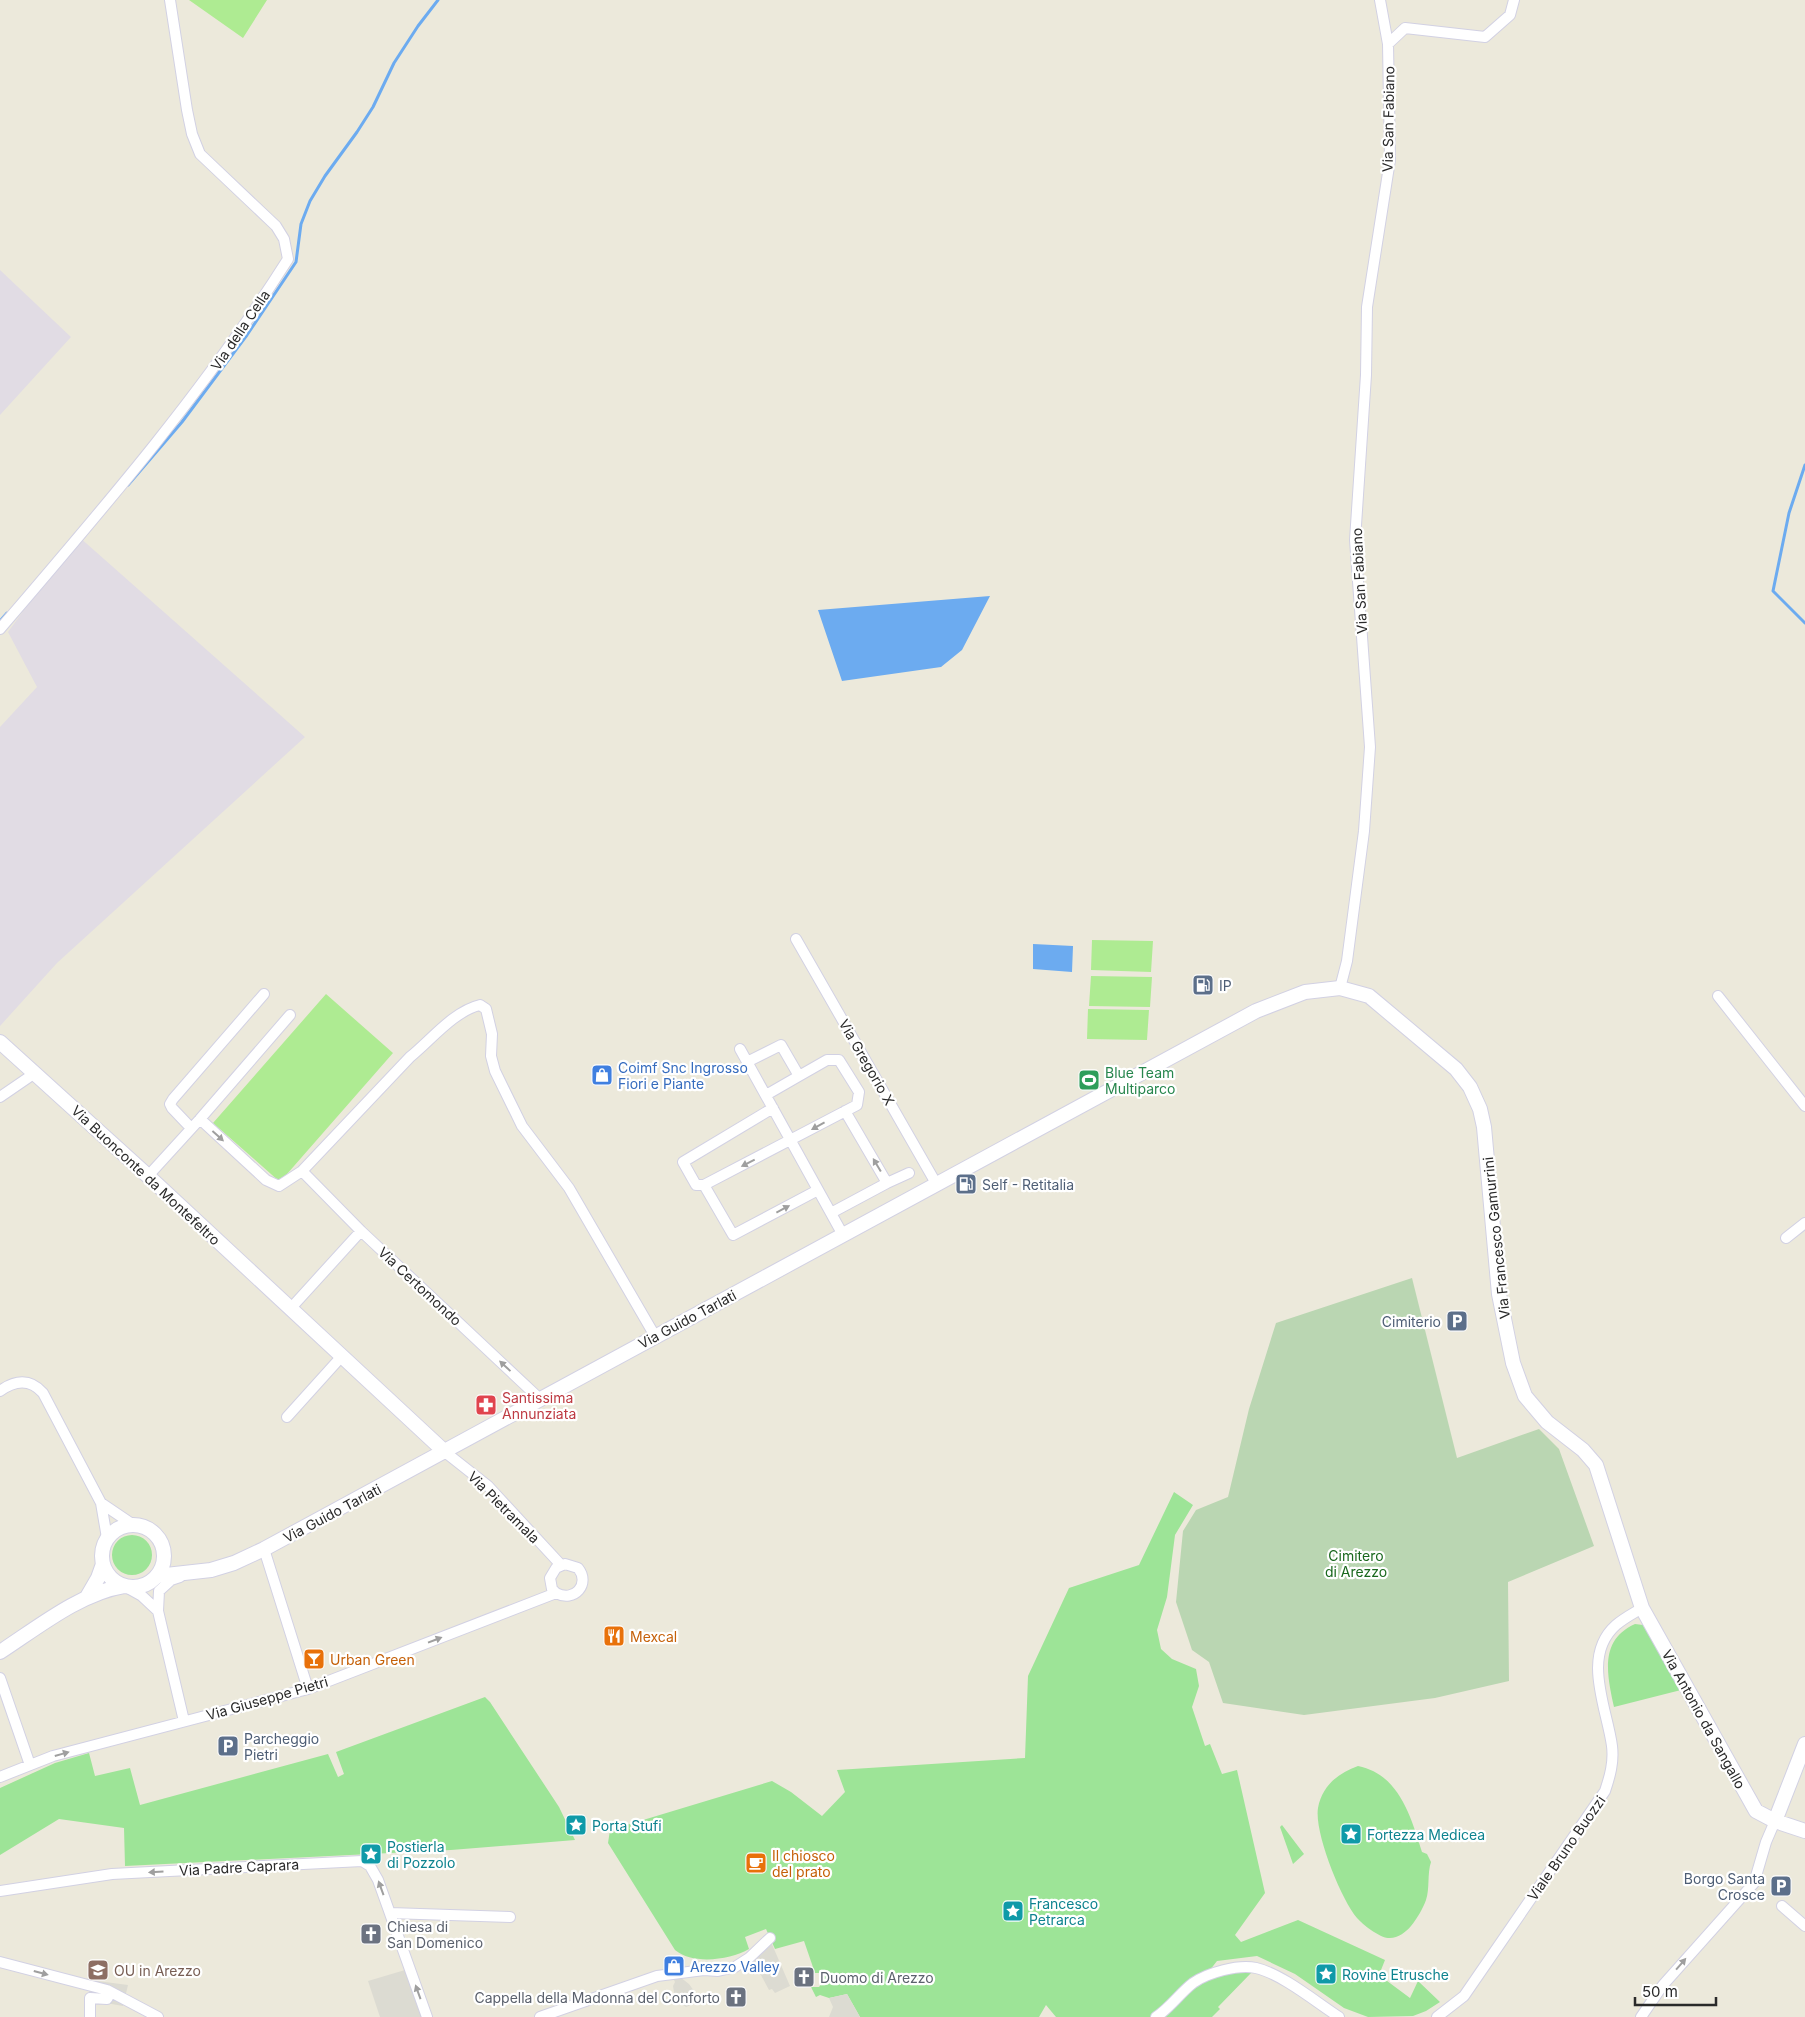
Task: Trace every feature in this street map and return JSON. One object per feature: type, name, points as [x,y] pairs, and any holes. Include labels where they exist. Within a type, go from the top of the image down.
[{"type":"main road","points":[[982,1160],[1024,1128],[1088,1093],[1124,1075],[1179,1053],[1256,1011],[1305,992],[1340,988]]},
{"type":"main road","name":"Via Francesco Gamurrini","points":[[1340,988],[1369,996],[1434,1049],[1456,1069],[1470,1087],[1480,1109],[1484,1127],[1499,1294],[1512,1363],[1525,1396],[1547,1422],[1583,1450],[1596,1465],[1642,1608]]},
{"type":"main road","name":"Via Buonconte da Montefeltro","points":[[0,1042],[148,1176],[445,1452]]},
{"type":"main road","name":"Via Guido Tarlati","points":[[157,1576],[222,1567],[264,1549],[1179,1053]]},
{"type":"main road","points":[[1027,1136],[1089,1097],[1088,1093]]},
{"type":"main road","points":[[0,1652],[87,1597],[108,1589],[124,1586],[142,1586],[150,1582],[157,1576],[164,1561],[164,1553],[162,1544],[150,1529],[132,1524],[122,1526],[107,1538],[103,1546],[103,1564],[98,1578],[87,1597]]},
{"type":"main road","points":[[164,1553],[174,1563],[192,1572]]},
{"type":"main road","points":[[103,1564],[111,1577],[124,1586]]},
{"type":"main road","name":"Via Antonio da Sangallo","points":[[1642,1608],[1756,1811],[1775,1821],[1805,1831]]},
{"type":"main road","points":[[1775,1821],[1805,1744]]},
{"type":"street","name":"Via della Cella","points":[[0,629],[167,431],[209,375],[288,259],[284,239],[276,226],[200,154],[192,134],[187,110],[170,0]]},
{"type":"street","name":"Via San Fabiano","points":[[1340,988],[1347,961],[1364,831],[1370,747],[1355,540],[1366,375],[1367,307],[1390,160],[1388,44],[1380,0]]},
{"type":"street","points":[[1388,44],[1405,28],[1485,37],[1510,15],[1514,0]]},
{"type":"street","name":"Via Gregorio X","points":[[796,939],[937,1185]]},
{"type":"street","points":[[191,1128],[170,1104],[264,994]]},
{"type":"street","points":[[1718,996],[1805,1106]]},
{"type":"street","points":[[200,1119],[266,1180],[280,1186],[302,1171],[410,1057],[450,1021],[469,1008],[480,1005],[486,1009],[492,1034],[491,1056],[495,1071],[522,1126],[570,1188],[655,1336]]},
{"type":"street","points":[[148,1176],[290,1015]]},
{"type":"street","points":[[748,1062],[781,1045],[799,1076]]},
{"type":"street","points":[[740,1049],[843,1235]]},
{"type":"street","points":[[766,1095],[827,1060],[840,1060],[859,1092],[857,1105],[704,1185],[696,1185],[683,1162],[773,1108]]},
{"type":"street","points":[[0,1097],[35,1073]]},
{"type":"street","points":[[845,1111],[887,1183]]},
{"type":"street","name":"Via Certomondo","points":[[302,1171],[361,1231],[541,1400]]},
{"type":"street","points":[[831,1213],[909,1173]]},
{"type":"street","points":[[704,1185],[732,1235],[818,1190]]},
{"type":"street","points":[[1786,1238],[1805,1223]]},
{"type":"street","points":[[291,1308],[361,1231]]},
{"type":"street","points":[[287,1417],[342,1356]]},
{"type":"street","points":[[0,1390],[8,1385],[20,1382],[32,1384],[41,1391],[101,1503],[107,1538]]},
{"type":"street","name":"Via Pietramala","points":[[445,1452],[488,1486],[561,1565]]},
{"type":"street","points":[[101,1503],[132,1524]]},
{"type":"street","points":[[264,1549],[308,1688]]},
{"type":"street","name":"Via Giuseppe Pietri","points":[[0,1777],[53,1756],[308,1688],[556,1593],[561,1596],[576,1594],[582,1585],[582,1576],[578,1568],[570,1564],[561,1565]]},
{"type":"street","points":[[556,1593],[552,1589],[550,1578],[556,1568],[561,1565]]},
{"type":"street","points":[[159,1591],[171,1580],[192,1572]]},
{"type":"street","points":[[157,1576],[159,1591],[158,1611],[184,1721]]},
{"type":"street","points":[[124,1586],[142,1596],[158,1611]]},
{"type":"street","name":"Viale Bruno Buozzi","points":[[1437,2017],[1464,1996],[1605,1792],[1612,1770],[1612,1747],[1598,1679],[1598,1662],[1602,1645],[1616,1625],[1642,1608]]},
{"type":"street","points":[[0,1678],[30,1765]]},
{"type":"street","points":[[1641,2017],[1663,1985],[1754,1883],[1766,1842],[1775,1821]]},
{"type":"street","name":"Via Padre Caprara","points":[[0,1891],[112,1874],[362,1861],[370,1866],[374,1872],[427,2017]]},
{"type":"street","points":[[1782,1906],[1805,1926]]},
{"type":"street","points":[[390,1913],[510,1917]]},
{"type":"street","points":[[540,2017],[657,1976],[704,1970],[718,1971],[735,1967],[750,1958],[770,1938]]},
{"type":"street","points":[[0,1962],[111,1992],[158,2017]]},
{"type":"street","points":[[1156,2017],[1206,1975],[1223,1970],[1255,1968],[1290,1984],[1339,2017]]},
{"type":"street","points":[[90,2017],[90,1998],[107,1999],[111,1992]]},
{"type":"shaded area","points":[[0,270],[71,337],[0,415]]},
{"type":"shaded area","points":[[78,536],[305,737],[57,963],[0,1026],[0,727],[37,687],[8,632]]},
{"type":"shaded area","points":[[771,1942],[790,1986],[775,1993],[772,1989],[769,1990],[754,1962]]},
{"type":"shaded area","points":[[405,1970],[422,2017],[380,2017],[368,1981]]},
{"type":"shaded area","points":[[680,1977],[694,1991],[693,2004],[686,2007],[677,2000],[674,1992],[673,1986],[675,1982],[673,1978]]},
{"type":"shaded area","points":[[82,1979],[128,1985],[123,2006],[89,2000],[89,1991],[103,1994]]},
{"type":"shaded area","points":[[847,1994],[860,2017],[829,2017],[833,2007],[829,1998]]},
{"type":"green space","points":[[189,0],[267,0],[243,38]]},
{"type":"green space","points":[[1092,940],[1153,941],[1151,972],[1091,970]]},
{"type":"green space","points":[[1091,976],[1152,977],[1150,1007],[1089,1006]]},
{"type":"green space","points":[[326,994],[393,1053],[280,1182],[213,1123]]},
{"type":"green space","points":[[1088,1009],[1149,1010],[1147,1040],[1087,1039]]},
{"type":"green space","name":"Cimitero di Arezzo","points":[[1412,1278],[1457,1458],[1539,1429],[1559,1449],[1594,1546],[1508,1582],[1509,1681],[1435,1698],[1304,1715],[1223,1703],[1209,1662],[1192,1650],[1176,1602],[1183,1531],[1196,1510],[1228,1497],[1249,1409],[1276,1323]]},
{"type":"green space","points":[[1174,1492],[1193,1505],[1175,1535],[1167,1597],[1157,1630],[1161,1649],[1172,1659],[1196,1669],[1199,1686],[1192,1707],[1205,1746],[1210,1744],[1222,1774],[1237,1770],[1265,1893],[1235,1935],[1241,1942],[1298,1920],[1385,1960],[1379,1975],[1410,1998],[1418,1981],[1440,2002],[1426,2011],[1413,2016],[1368,2017],[1344,2008],[1295,1974],[1257,1956],[1217,1961],[1206,1975],[1156,2017],[1056,2017],[1046,2005],[1039,2017],[860,2017],[847,1994],[829,1998],[820,1995],[816,1997],[811,1987],[819,1987],[824,1981],[820,1973],[815,1973],[804,1941],[775,1949],[766,1929],[745,1937],[749,1949],[732,1956],[712,1959],[691,1958],[675,1950],[608,1843],[610,1830],[772,1781],[791,1792],[822,1816],[845,1792],[837,1770],[1025,1758],[1028,1676],[1069,1588],[1139,1565]]},
{"type":"green space","points":[[136,1535],[143,1538],[149,1544],[152,1555],[151,1563],[143,1572],[136,1575],[128,1575],[121,1572],[113,1563],[112,1551],[115,1544],[124,1536]]},
{"type":"green space","points":[[1635,1624],[1643,1625],[1648,1632],[1681,1690],[1614,1707],[1609,1683],[1608,1660],[1616,1639],[1623,1631]]},
{"type":"green space","points":[[485,1697],[559,1807],[575,1840],[451,1850],[125,1866],[124,1828],[59,1819],[0,1855],[0,1788],[55,1763],[89,1753],[95,1776],[130,1768],[140,1805],[328,1754],[338,1777],[344,1774],[336,1752]]},
{"type":"green space","points":[[1358,1766],[1384,1778],[1393,1787],[1408,1812],[1422,1852],[1427,1854],[1431,1862],[1426,1900],[1409,1928],[1401,1935],[1395,1937],[1388,1938],[1380,1935],[1357,1918],[1344,1896],[1330,1865],[1320,1833],[1318,1808],[1323,1793],[1332,1781],[1344,1772]]},
{"type":"green space","points":[[1282,1825],[1304,1854],[1293,1864],[1280,1827]]},
{"type":"green space","points":[[1252,1972],[1218,2007],[1220,2009],[1212,2017],[1162,2017],[1202,1981],[1225,1974]]},
{"type":"water","points":[[990,596],[962,650],[941,667],[842,681],[818,610]]},
{"type":"water","points":[[1033,944],[1073,946],[1072,972],[1033,969]]},
{"type":"waterway","points":[[128,485],[182,422],[247,335],[296,262],[301,224],[310,201],[373,107],[394,63],[418,26],[438,0]]},
{"type":"waterway","points":[[1805,465],[1789,513],[1773,591],[1805,623]]},
{"type":"waterway","points":[[0,621],[7,613]]},
{"type":"place","name":"IP","points":[[1203,985]]},
{"type":"place","name":"Coimf Snc Ingrosso Fiori e Piante","points":[[602,1075]]},
{"type":"place","name":"Blue Team Multiparco","points":[[1089,1080]]},
{"type":"place","name":"Self - Retitalia","points":[[966,1184]]},
{"type":"place","name":"Cimiterio","points":[[1457,1321]]},
{"type":"place","name":"Santissima Annunziata","points":[[486,1405]]},
{"type":"place","name":"Mexcal","points":[[614,1636]]},
{"type":"place","name":"Urban Green","points":[[314,1659]]},
{"type":"place","name":"Parcheggio Pietri","points":[[228,1746]]},
{"type":"place","name":"Porta Stufi","points":[[576,1825]]},
{"type":"place","name":"Fortezza Medicea","points":[[1351,1834]]},
{"type":"place","name":"Postierla di Pozzolo","points":[[371,1854]]},
{"type":"place","name":"Il chiosco del prato","points":[[756,1863]]},
{"type":"place","name":"Borgo Santa Crosce","points":[[1781,1886]]},
{"type":"place","name":"Francesco Petrarca","points":[[1013,1911]]},
{"type":"place","name":"Chiesa di San Domenico","points":[[371,1934]]},
{"type":"place","name":"Arezzo Valley","points":[[674,1966]]},
{"type":"place","name":"OU in Arezzo","points":[[98,1970]]},
{"type":"place","name":"Rovine Etrusche","points":[[1326,1974]]},
{"type":"place","name":"Duomo di Arezzo","points":[[804,1977]]},
{"type":"place","name":"Cappella della Madonna del Conforto","points":[[736,1997]]}]
